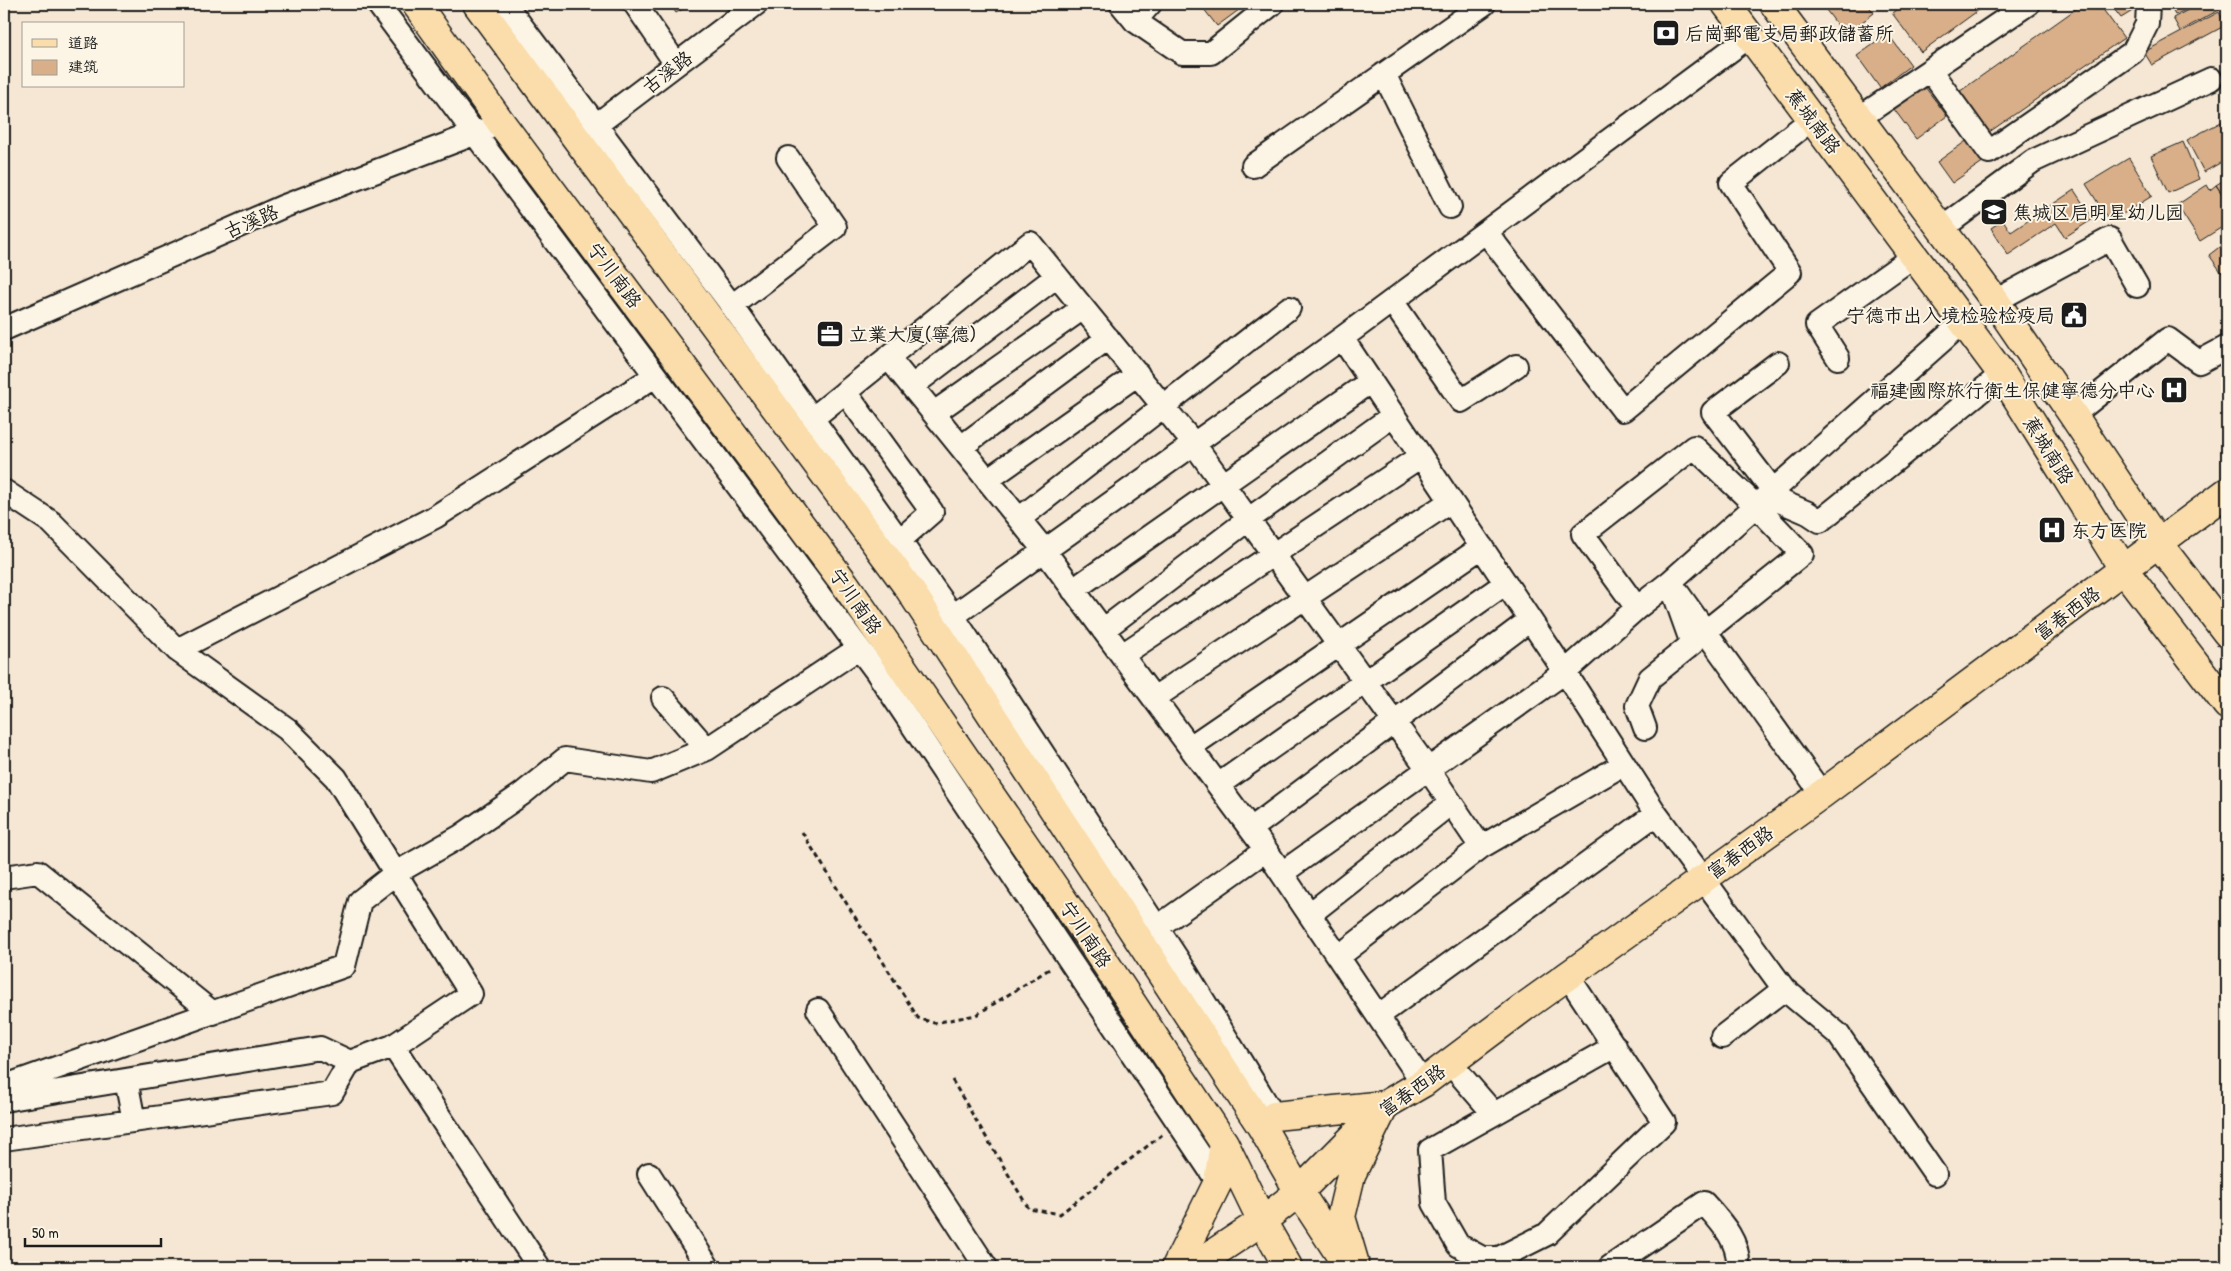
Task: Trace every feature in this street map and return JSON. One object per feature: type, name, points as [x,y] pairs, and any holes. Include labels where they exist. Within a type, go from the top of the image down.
[{"type":"main road","name":"宁川南路","points":[[416,4],[502,124],[845,584],[1085,932],[1224,1143],[1262,1221],[1288,1267]]},
{"type":"main road","points":[[477,4],[585,130],[908,587],[1267,1121],[1299,1192],[1348,1267]]},
{"type":"main road","name":"蕉城南路","points":[[1726,4],[2002,374],[2124,570],[2227,705]]},
{"type":"main road","name":"蕉城南路","points":[[1779,6],[1859,118],[1995,301],[2158,543],[2227,633]]},
{"type":"main road","name":"富春西路","points":[[1193,1267],[1262,1221],[1299,1192],[1385,1106],[1423,1083],[1568,976],[1822,794],[2227,492]]},
{"type":"main road","points":[[1267,1121],[1385,1106]]},
{"type":"main road","points":[[1356,1267],[1342,1217],[1351,1175],[1385,1106]]},
{"type":"main road","points":[[1176,1267],[1218,1182],[1224,1143]]},
{"type":"street","points":[[378,4],[859,648],[1180,1122],[1218,1182]]},
{"type":"street","points":[[505,4],[585,130],[732,306],[953,616],[1186,972],[1267,1121]]},
{"type":"street","points":[[634,4],[676,64]]},
{"type":"street","name":"古溪路","points":[[585,130],[756,4]]},
{"type":"street","points":[[1128,12],[1150,4]]},
{"type":"street","points":[[1128,12],[1182,53],[1211,53],[1272,4]]},
{"type":"street","points":[[1253,166],[1484,4]]},
{"type":"street","points":[[1859,118],[2028,4]]},
{"type":"street","points":[[1930,70],[1989,152],[2133,52],[2146,24],[2148,4]]},
{"type":"street","points":[[953,616],[1342,338],[1750,36]]},
{"type":"street","points":[[1384,74],[1450,206]]},
{"type":"street","points":[[1941,229],[2033,161],[2211,79]]},
{"type":"street","points":[[1486,232],[1624,410],[1790,272],[1731,183],[1812,119]]},
{"type":"street","name":"古溪路","points":[[4,329],[282,207],[502,124]]},
{"type":"street","points":[[732,306],[835,227],[788,158]]},
{"type":"street","points":[[1995,301],[2110,239],[2137,286]]},
{"type":"street","points":[[813,418],[1030,243],[1194,444],[1428,769],[1481,847]]},
{"type":"street","points":[[1838,358],[1817,325],[1914,256]]},
{"type":"street","points":[[912,386],[1057,276]]},
{"type":"street","points":[[1392,301],[1461,401],[1516,366]]},
{"type":"street","points":[[934,413],[1083,308]]},
{"type":"street","points":[[1019,519],[1289,308]]},
{"type":"street","points":[[1282,873],[1565,672],[1637,608],[1670,582],[1963,322]]},
{"type":"street","points":[[961,447],[1108,338]]},
{"type":"street","points":[[1342,338],[1565,672],[1656,814],[1784,988],[1838,1034],[1935,1174]]},
{"type":"street","points":[[2073,415],[2168,339],[2199,362],[2227,347]]},
{"type":"street","points":[[888,357],[1044,550],[1251,829],[1423,1083]]},
{"type":"street","points":[[1778,363],[1713,412],[1782,502],[1808,513],[1820,521],[2002,374]]},
{"type":"street","points":[[987,480],[1138,374]]},
{"type":"street","points":[[177,650],[435,517],[655,376]]},
{"type":"street","points":[[1074,590],[1371,381]]},
{"type":"street","points":[[845,392],[932,512],[900,540]]},
{"type":"street","points":[[1103,630],[1249,519],[1394,415]]},
{"type":"street","points":[[1637,608],[1583,534],[1694,446],[1802,554],[1706,631]]},
{"type":"street","points":[[1122,655],[1421,456]]},
{"type":"street","points":[[4,491],[52,522],[177,650],[287,729],[336,778],[471,994],[393,1046],[350,1062],[332,1093],[4,1140]]},
{"type":"street","points":[[1154,698],[1451,501]]},
{"type":"street","points":[[1190,747],[1482,547]]},
{"type":"street","points":[[1670,582],[1822,794]]},
{"type":"street","points":[[1645,728],[1637,706],[1650,678],[1692,644],[1670,582]]},
{"type":"street","points":[[1218,785],[1506,583]]},
{"type":"street","points":[[1251,829],[1530,620]]},
{"type":"street","points":[[4,1085],[344,966],[360,900],[396,873],[461,836],[522,794],[565,759],[651,772],[707,749],[859,648]]},
{"type":"street","points":[[663,698],[707,749]]},
{"type":"street","points":[[1338,957],[1481,847],[1624,764]]},
{"type":"street","points":[[1310,914],[1451,803]]},
{"type":"street","points":[[1378,1016],[1656,814]]},
{"type":"street","points":[[1156,928],[1266,850]]},
{"type":"street","points":[[4,877],[38,872],[213,1013]]},
{"type":"street","points":[[1568,976],[1664,1122],[1547,1234],[1500,1258],[1482,1258],[1458,1244],[1434,1203],[1430,1150],[1614,1046]]},
{"type":"street","points":[[1722,1037],[1784,988]]},
{"type":"street","points":[[818,1010],[986,1267]]},
{"type":"street","points":[[393,1046],[539,1267]]},
{"type":"street","points":[[4,1100],[320,1048],[350,1062]]},
{"type":"street","points":[[1450,1063],[1494,1114]]},
{"type":"street","points":[[126,1080],[134,1121]]},
{"type":"street","points":[[649,1174],[708,1267]]},
{"type":"street","points":[[1610,1267],[1704,1203],[1728,1229],[1738,1260],[1738,1267]]},
{"type":"path","points":[[802,832],[918,1018],[934,1023],[976,1015],[1069,957]]},
{"type":"path","points":[[952,1080],[1029,1209],[1060,1214],[1180,1122]]},
{"type":"building","points":[[670,4],[691,4],[676,13]]},
{"type":"building","points":[[1200,4],[1247,4],[1217,26]]},
{"type":"building","points":[[1834,4],[1867,4],[1874,13],[1845,35],[1826,10]]},
{"type":"building","points":[[1904,4],[1987,4],[1921,52],[1892,13]]},
{"type":"building","points":[[2083,4],[2099,4],[2124,38],[1985,135],[1956,94]]},
{"type":"building","points":[[2110,4],[2134,4],[2134,10],[2121,18]]},
{"type":"building","points":[[2169,4],[2197,4],[2175,15]]},
{"type":"building","points":[[2199,4],[2216,4],[2219,10],[2180,31],[2173,18]]},
{"type":"building","points":[[2219,12],[2226,25],[2152,65],[2144,52]]},
{"type":"building","points":[[1888,34],[1911,65],[1880,88],[1857,56]]},
{"type":"building","points":[[1922,83],[1947,116],[1916,139],[1891,105]]},
{"type":"building","points":[[2227,119],[2227,159],[2204,172],[2187,140]]},
{"type":"building","points":[[1969,139],[1984,161],[1952,183],[1937,162]]},
{"type":"building","points":[[2183,142],[2199,179],[2168,193],[2151,156]]},
{"type":"building","points":[[2129,158],[2152,196],[2110,222],[2086,184]]},
{"type":"building","points":[[2227,178],[2227,201],[2216,185]]},
{"type":"building","points":[[2207,185],[2210,190],[2216,185],[2227,201],[2227,224],[2200,241],[2177,205]]},
{"type":"building","points":[[2074,190],[2093,219],[2065,237],[2056,223],[2008,255],[1991,228],[2003,220],[2011,232]]},
{"type":"building","points":[[2227,241],[2227,280],[2209,255]]},
{"type":"place","name":"后崗郵電支局郵政儲蓄所","points":[[1666,33]]},
{"type":"place","name":"焦城区启明星幼儿园","points":[[1994,212]]},
{"type":"place","name":"宁德市出入境检验检疫局","points":[[2074,315]]},
{"type":"place","name":"立業大廈(寧德)","points":[[830,334]]},
{"type":"place","name":"福建國際旅行衛生保健寧德分中心","points":[[2174,390]]},
{"type":"place","name":"东方医院","points":[[2052,530]]}]
